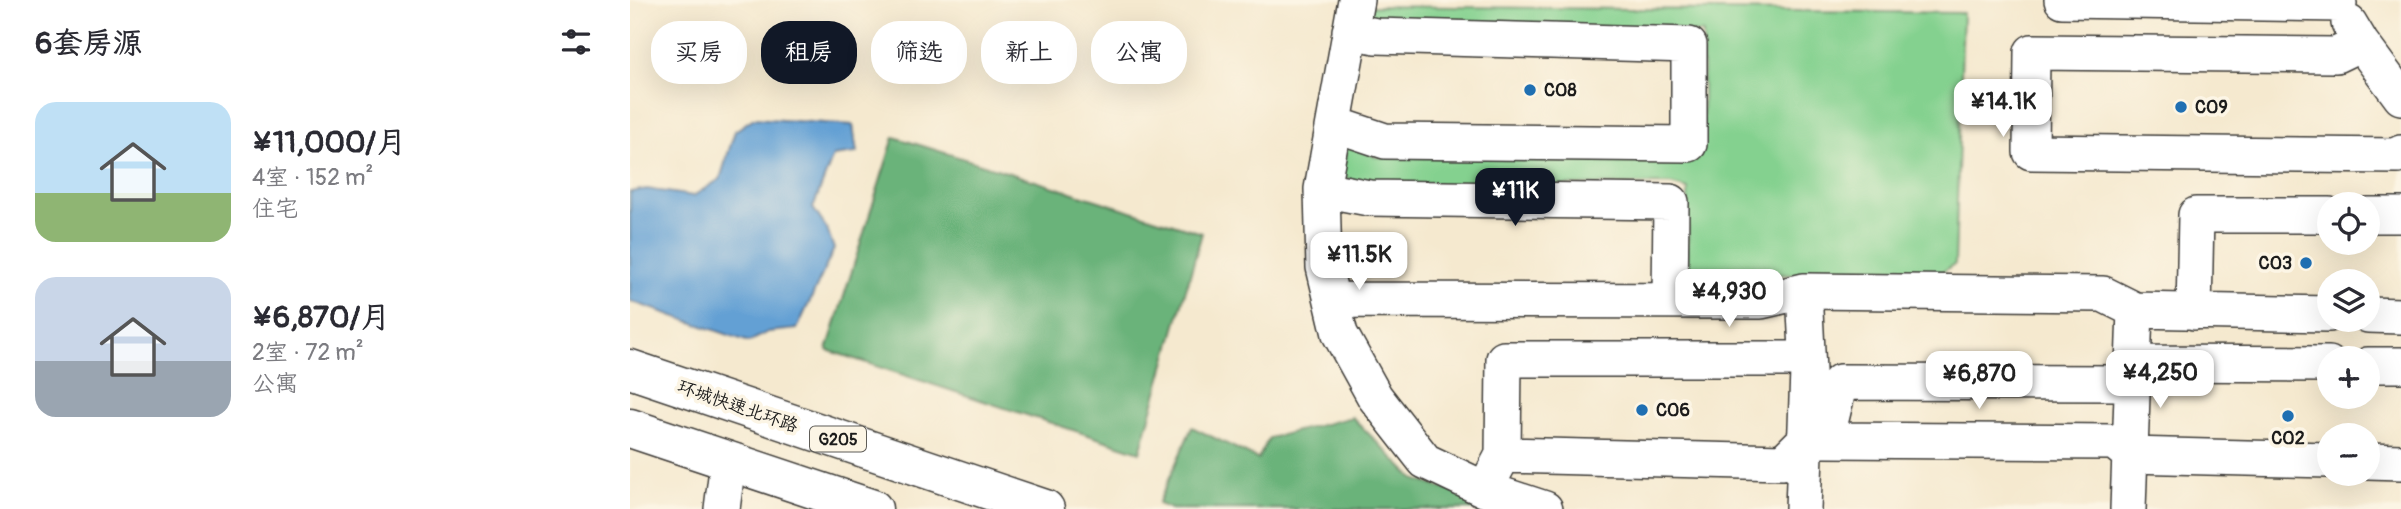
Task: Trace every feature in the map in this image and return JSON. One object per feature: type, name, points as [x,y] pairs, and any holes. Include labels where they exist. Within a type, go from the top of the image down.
[{"type":"highway","name":"环城快速北环路","points":[[630,369],[1045,509]]},
{"type":"highway","points":[[630,428],[873,509]]},
{"type":"street","points":[[2062,0],[2338,2],[2361,43],[2401,97]]},
{"type":"street","points":[[1334,124],[1385,141],[1689,144],[1689,45],[1376,36],[1353,16]]},
{"type":"street","points":[[1353,16],[1322,190],[1324,267],[1340,334],[1375,397],[1425,461],[1484,489],[1545,509]]},
{"type":"street","points":[[2361,43],[2336,55],[2032,52],[2031,152],[2398,156],[2401,153]]},
{"type":"street","points":[[1322,190],[1369,198],[1671,202],[1670,301]]},
{"type":"street","points":[[2194,312],[2196,215],[2317,215]]},
{"type":"street","points":[[2380,215],[2401,215]]},
{"type":"street","points":[[1332,300],[1760,301],[1804,291],[2103,294],[2134,310],[2317,314]]},
{"type":"street","points":[[1804,291],[1807,359],[1816,440]]},
{"type":"street","points":[[2128,509],[2134,310]]},
{"type":"street","points":[[2380,315],[2401,316]]},
{"type":"street","points":[[1484,489],[1503,456],[1504,359],[1807,359]]},
{"type":"street","points":[[1803,509],[1816,440],[1840,382],[2317,365]]},
{"type":"street","points":[[2380,365],[2401,365]]},
{"type":"street","points":[[1503,456],[1783,462],[1816,440],[2114,443],[2130,455],[2317,460]]},
{"type":"street","points":[[722,509],[728,461]]},
{"type":"street","points":[[2380,461],[2401,462]]},
{"type":"green space","points":[[1371,6],[1963,13],[1955,264],[1942,272],[1688,276],[1688,189],[1670,184],[1370,187],[1342,176],[1348,138],[1375,157],[1693,157],[1703,147],[1703,33],[1394,26],[1368,20]]},
{"type":"green space","points":[[894,137],[1202,233],[1140,452],[827,350]]},
{"type":"green space","points":[[1352,417],[1414,479],[1509,509],[1172,509],[1158,504],[1192,427],[1258,459],[1269,438]]},
{"type":"water","points":[[754,118],[853,125],[857,153],[833,156],[813,208],[827,229],[834,249],[797,329],[768,332],[749,342],[630,301],[630,192],[647,189],[693,196],[720,179],[735,131]]},
{"type":"place","name":"C08","points":[[1530,90]]},
{"type":"place","name":"C09","points":[[2181,107]]},
{"type":"place","name":"C03","points":[[2306,263]]},
{"type":"place","name":"C06","points":[[1642,410]]},
{"type":"place","name":"C02","points":[[2288,416]]}]
